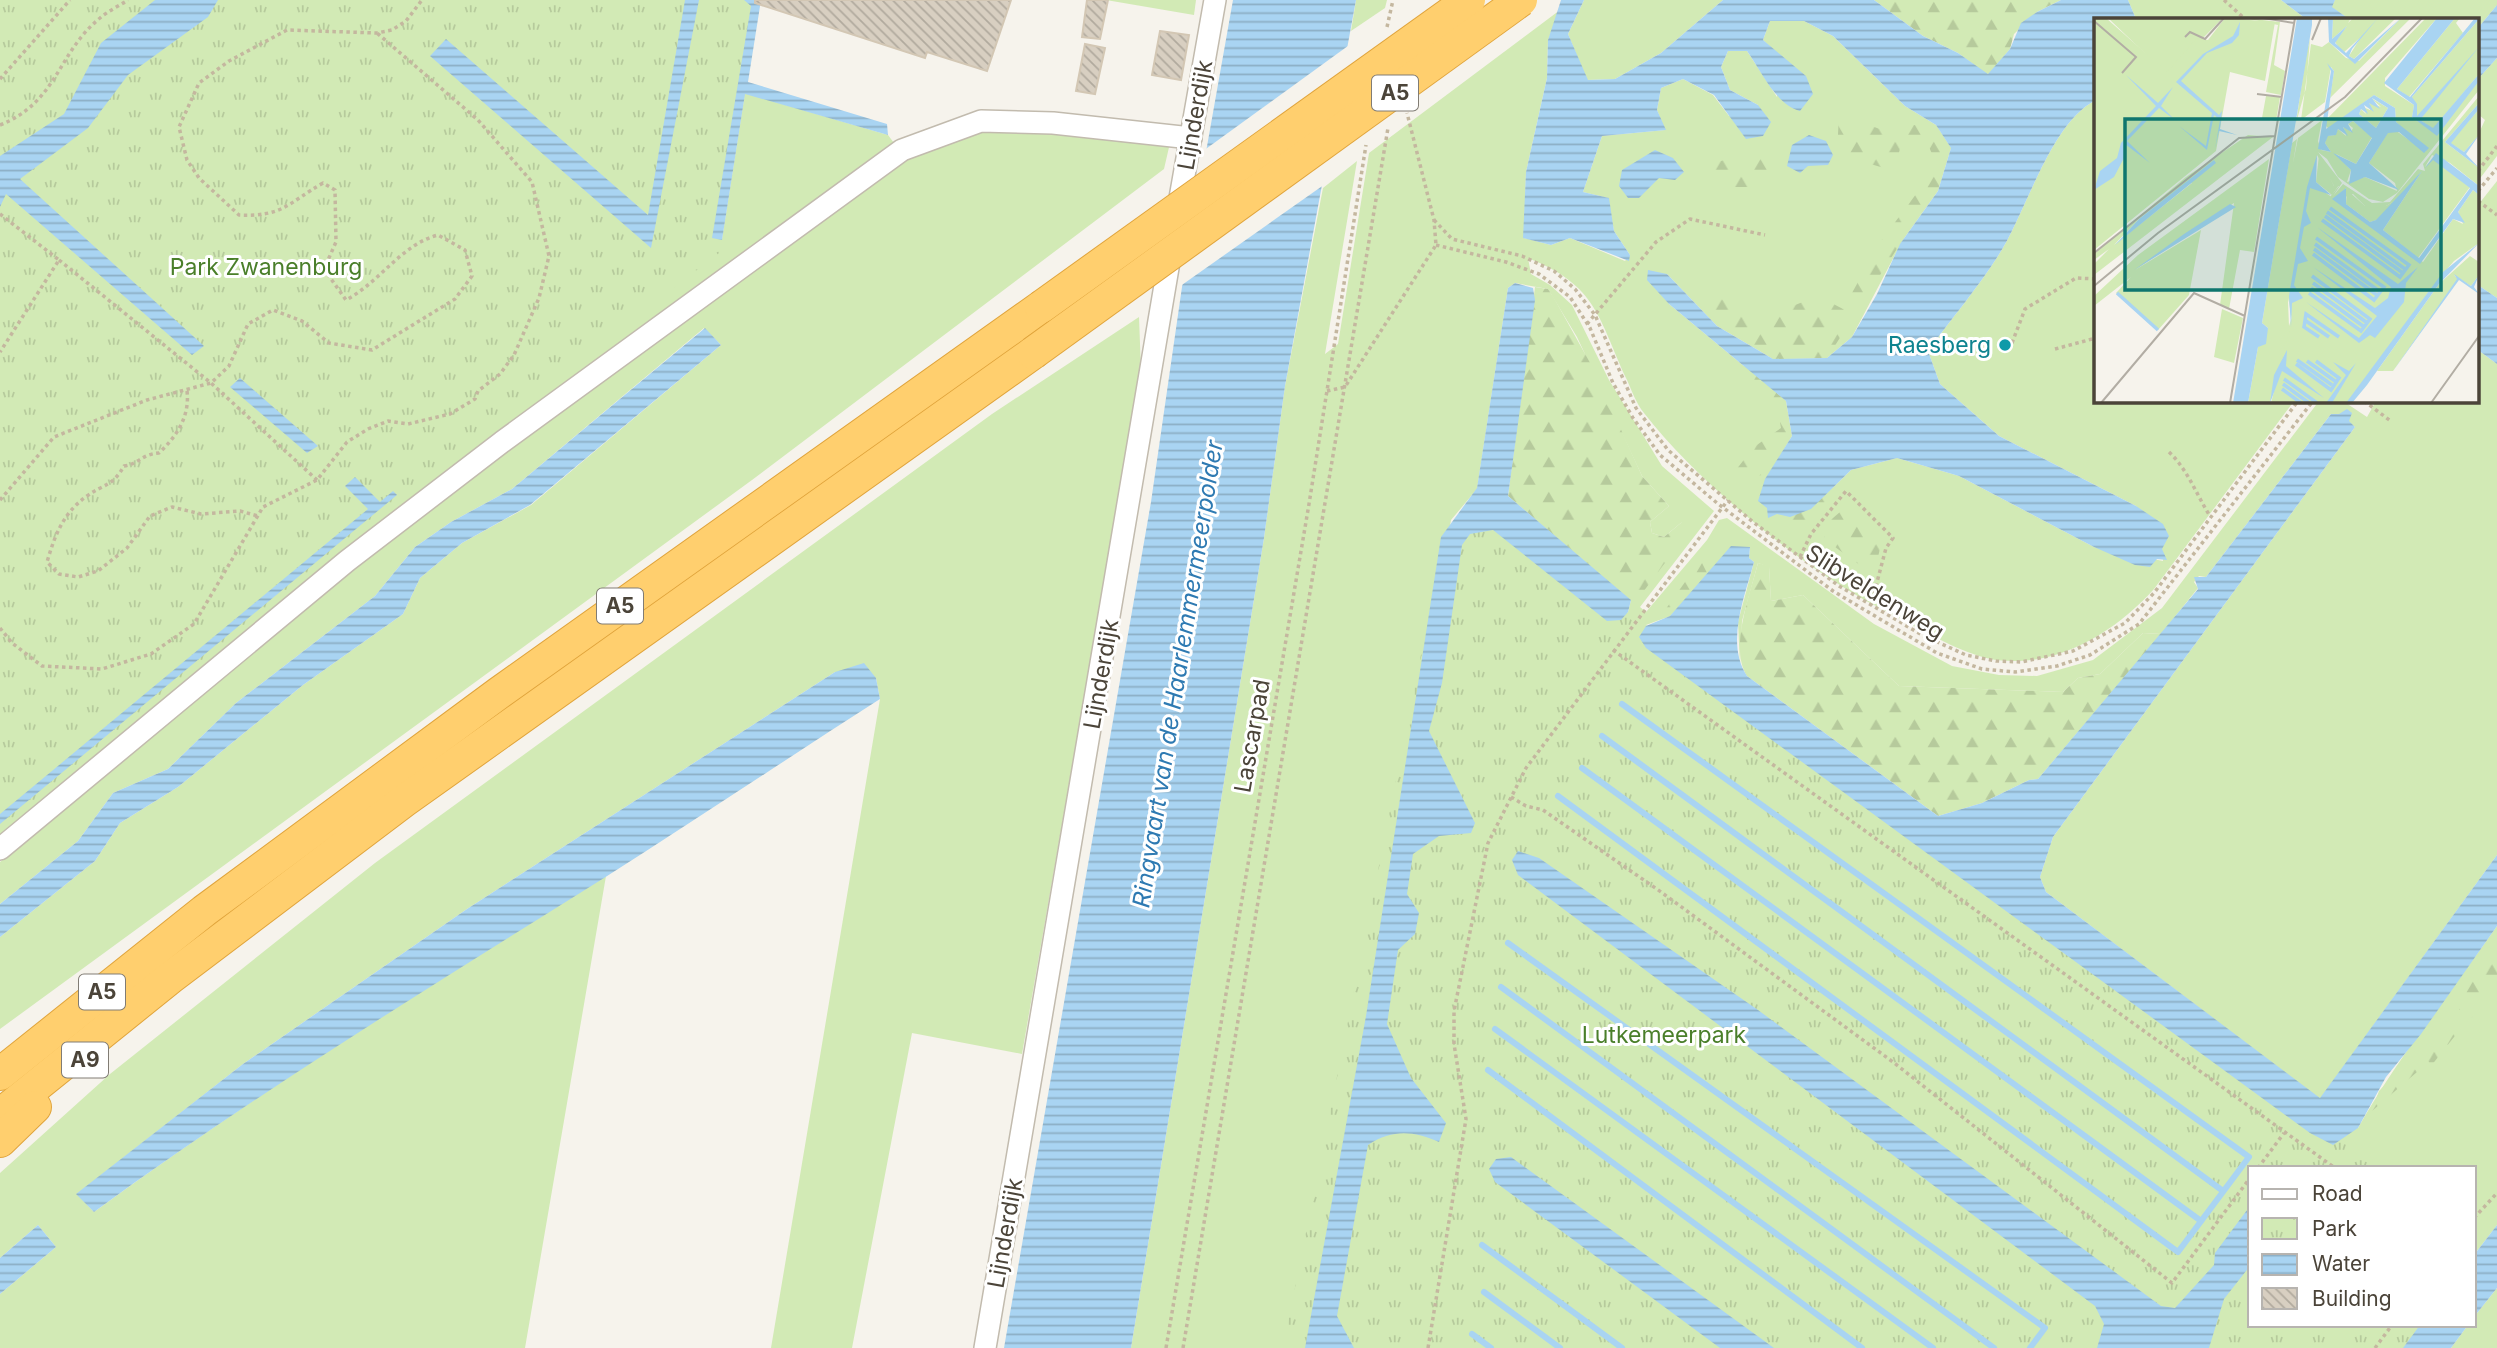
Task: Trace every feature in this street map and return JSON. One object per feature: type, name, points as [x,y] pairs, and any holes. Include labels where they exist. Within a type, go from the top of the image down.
[{"type":"highway","name":"A5","points":[[0,1074],[204,911],[477,709],[1469,0]]},
{"type":"highway","name":"A5","points":[[0,1115],[170,978],[404,801],[1268,185],[1521,0]]},
{"type":"highway","name":"A9","points":[[0,1141],[170,978]]},
{"type":"street","name":"Lijnderdijk","points":[[985,1348],[1215,0]]},
{"type":"street","points":[[0,849],[347,561],[502,442],[902,150],[981,121],[1053,122],[1191,138]]},
{"type":"path","points":[[0,79],[70,0]]},
{"type":"path","points":[[0,125],[29,110],[43,97],[100,17],[128,0]]},
{"type":"path","points":[[0,500],[54,437],[147,400],[211,383],[229,366],[248,324],[273,310],[302,321],[329,343],[372,349],[455,299],[472,276],[465,250],[438,235],[419,240],[383,274],[346,300],[324,269],[337,242],[335,190],[323,183],[283,211],[261,216],[239,215],[199,178],[187,160],[179,127],[199,83],[229,61],[287,30],[377,33],[392,30],[407,21],[422,0]]},
{"type":"path","points":[[2224,0],[2244,18]]},
{"type":"path","points":[[0,628],[12,643],[42,666],[102,669],[150,654],[194,624],[263,508],[317,480],[347,442],[368,429],[388,421],[408,424],[450,414],[475,399],[478,391],[500,374],[514,355],[539,298],[549,257],[532,182],[478,120],[377,33]]},
{"type":"path","points":[[1327,391],[1345,387],[1436,245],[1434,220],[1404,101]]},
{"type":"path","points":[[1183,1348],[1390,117]]},
{"type":"path","name":"Lascarpad","points":[[1166,1348],[1327,391],[1366,141]]},
{"type":"path","points":[[2480,168],[2497,146]]},
{"type":"path","points":[[2480,189],[2497,168]]},
{"type":"path","points":[[2480,202],[2497,215]]},
{"type":"path","points":[[0,214],[211,383],[317,480]]},
{"type":"path","points":[[1587,324],[1656,242],[1690,219],[1765,235]]},
{"type":"path","points":[[1434,220],[1452,239],[1522,257],[1554,271],[1574,289],[1595,315],[1636,408],[1668,450],[1800,557],[1871,605],[1922,635],[1966,655],[1996,661],[2046,658],[2073,650],[2125,623],[2154,593],[2297,402]]},
{"type":"path","name":"Slibveldenweg","points":[[1436,245],[1506,262],[1539,274],[1570,297],[1587,324],[1613,383],[1633,418],[1660,455],[1722,507],[1833,591],[1937,653],[1982,669],[2015,671],[2057,666],[2090,655],[2139,624],[2312,402]]},
{"type":"path","points":[[0,352],[59,260]]},
{"type":"path","points":[[2012,343],[2025,309],[2076,278],[2094,279]]},
{"type":"path","points":[[2055,349],[2094,339]]},
{"type":"path","points":[[187,391],[189,407],[176,436],[159,453],[145,454],[133,464],[124,466],[116,482],[88,495],[65,515],[47,562],[60,574],[78,578],[98,571],[127,548],[150,516],[172,507],[201,514],[240,511],[258,516]]},
{"type":"path","points":[[2365,402],[2392,422]]},
{"type":"path","points":[[2169,452],[2184,466],[2196,495],[2210,516]]},
{"type":"path","points":[[1800,557],[1811,534],[1846,491],[1893,538],[1886,548],[1871,605]]},
{"type":"path","points":[[1428,1348],[1466,1119],[1454,1044],[1454,1011],[1483,859],[1526,768],[1728,500]]},
{"type":"path","points":[[1614,650],[2332,1166]]},
{"type":"path","points":[[1511,797],[1526,806],[1543,810],[1661,892],[1893,1062],[2172,1283],[2248,1181]]},
{"type":"path","points":[[2259,1166],[2284,1132]]},
{"type":"path","points":[[2476,1216],[2497,1193]]},
{"type":"path","points":[[2375,1348],[2391,1327]]},
{"type":"green space","name":"Park Zwanenburg","points":[[0,0],[760,0],[719,253],[486,432],[0,828]]},
{"type":"green space","points":[[1106,0],[1196,0],[1194,15]]},
{"type":"green space","points":[[1356,0],[1387,0],[1385,8],[1351,31]]},
{"type":"green space","points":[[1584,0],[1723,0],[1661,53],[1615,79],[1587,80],[1568,34]]},
{"type":"green space","points":[[1874,0],[2061,0],[2037,12],[2014,34],[2010,49],[1988,75],[1958,53],[1923,36]]},
{"type":"green space","points":[[2128,0],[2281,0],[2305,18],[2136,18]]},
{"type":"green space","points":[[2335,0],[2497,0],[2497,5],[2480,26],[2480,18],[2348,18],[2331,7]]},
{"type":"green space","points":[[1560,10],[1548,40],[1547,78],[1526,172],[1524,238],[1551,245],[1570,238],[1625,261],[1630,255],[1614,231],[1608,198],[1583,192],[1602,136],[1665,130],[1657,110],[1661,88],[1683,79],[1713,95],[1729,116],[1758,105],[1730,90],[1721,67],[1728,51],[1747,51],[1777,97],[1781,57],[1763,40],[1770,21],[1804,21],[1833,36],[1905,106],[1936,125],[1951,148],[1852,337],[1827,358],[1773,359],[1717,326],[1667,274],[1669,304],[1786,401],[1777,514],[1811,509],[1851,470],[1897,458],[1959,476],[2094,547],[2163,561],[2162,549],[2136,506],[1999,436],[1940,384],[1928,351],[1998,256],[2040,170],[2065,128],[2079,112],[2094,101],[2094,402],[2293,402],[2154,589],[2139,605],[2084,644],[2041,658],[1996,660],[1951,645],[1859,597],[1790,551],[1736,508],[1686,460],[1641,409],[1593,306],[1569,280],[1528,258],[1531,274],[1550,285],[1572,305],[1609,380],[1662,466],[1714,511],[1640,607],[1646,612],[1707,540],[1719,520],[1727,518],[1874,624],[1952,666],[1999,675],[2037,676],[2093,660],[2162,608],[2318,402],[2344,402],[2367,417],[2375,402],[2480,402],[2480,351],[2497,364],[2497,855],[2320,1099],[2046,892],[2040,877],[2053,837],[2355,427],[2339,414],[2331,414],[2206,577],[2199,576],[2194,582],[2198,588],[2161,634],[2143,633],[2100,674],[2078,678],[2063,692],[1899,686],[1803,595],[1771,601],[1769,567],[1758,563],[1742,621],[1740,665],[1738,622],[1754,562],[1749,558],[1750,547],[1739,548],[1670,616],[1646,625],[2358,1128],[2407,1051],[2497,926],[2497,1225],[2476,1252],[2476,1166],[2311,1166],[2278,1154],[1467,1348],[1429,731],[1628,612],[1631,600],[1634,603],[1682,522],[1664,537],[1652,533],[1650,522],[1669,506],[1642,476],[1577,337],[1548,289],[1515,283],[1508,288],[1477,489],[1451,520],[1305,1348],[1131,1348],[1264,538],[1285,386],[1323,188],[1357,161],[1325,354],[1338,344],[1369,153]]},
{"type":"green space","points":[[2497,58],[2497,156],[2480,178],[2480,131],[2485,120],[2480,116],[2480,77]]},
{"type":"green space","points":[[745,93],[888,135],[897,147],[696,286],[289,599],[0,837],[0,207],[722,239]]},
{"type":"green space","points":[[1839,114],[1896,135],[1911,125],[1936,125],[1951,148],[1938,191],[1900,244],[1827,358],[1773,359],[1697,305],[1714,296],[1765,317],[1818,296],[1843,309],[1881,241],[1937,166],[1927,142],[1918,139],[1901,145],[1894,171],[1837,154]]},
{"type":"green space","points":[[974,130],[1063,130],[1170,143],[1164,169],[752,480],[0,1029],[0,937],[95,861],[120,823],[178,787],[303,685],[403,614],[420,578],[462,543],[531,505],[721,345],[704,328],[512,489],[451,522],[415,547],[375,596],[236,703],[168,769],[113,793],[78,841],[0,904],[0,862],[325,590],[488,461],[902,161]]},
{"type":"green space","points":[[1766,150],[1784,160],[1768,187],[1715,187],[1703,176],[1704,165]]},
{"type":"green space","points":[[2497,181],[2497,298],[2480,286],[2480,202]]},
{"type":"green space","points":[[1535,287],[1548,289],[1554,298],[1594,370],[1642,476],[1669,506],[1650,522],[1652,533],[1664,537],[1682,522],[1695,523],[1634,604],[1508,496]]},
{"type":"green space","points":[[1139,317],[1141,370],[1022,1054],[912,1033],[852,1348],[771,1348],[880,699],[876,678],[835,672],[467,909],[243,1064],[77,1194],[94,1212],[283,1081],[606,876],[525,1348],[0,1348],[0,1294],[56,1247],[38,1225],[0,1258],[0,1173],[110,1074],[375,863],[992,414]]},
{"type":"green space","points":[[1744,364],[1786,401],[1792,436],[1769,474],[1728,480],[1754,447],[1781,428],[1766,386],[1756,381],[1745,382]]},
{"type":"green space","points":[[1832,488],[1837,491],[1822,509],[1800,526],[1779,520],[1777,514],[1801,512],[1814,505]]},
{"type":"green space","points":[[1847,506],[1883,536],[1878,557],[1864,568],[1824,539],[1826,524]]},
{"type":"green space","name":"Lutkemeerpark","points":[[1503,524],[2171,1022],[2381,1166],[2248,1166],[2248,1327],[2431,1327],[2415,1348],[1283,1348],[1444,539]]},
{"type":"green space","points":[[1702,563],[1707,573],[1670,616],[1658,620],[1695,568]]},
{"type":"green space","points":[[1758,563],[1769,566],[1771,601],[1803,595],[1899,686],[2063,692],[2078,678],[2100,674],[2143,633],[2161,634],[2038,779],[2029,780],[1982,803],[1938,816],[1747,676],[1742,665],[1740,637]]},
{"type":"green space","points":[[2497,942],[2497,991],[2458,1032],[2431,1066],[2424,1053],[2426,1040],[2455,1027],[2463,992]]},
{"type":"green space","points":[[2409,1060],[2417,1072],[2372,1111],[2379,1091]]},
{"type":"green space","points":[[2497,1288],[2497,1348],[2451,1348],[2467,1327],[2476,1327],[2476,1314]]},
{"type":"water","points":[[155,0],[218,0],[208,17],[128,75],[88,128],[20,179],[204,346],[192,355],[6,194],[0,207],[0,156],[64,114],[101,43]]},
{"type":"water","points":[[685,0],[699,0],[651,248],[430,56],[446,39],[648,215]]},
{"type":"water","points":[[744,0],[761,0],[748,82],[887,124],[888,135],[745,94],[722,240],[712,238],[751,6]]},
{"type":"water","name":"Ringvaart van de Haarlemmermeerpolder","points":[[1233,0],[1356,0],[1285,386],[1264,538],[1131,1348],[1004,1348],[1151,502],[1182,287]]},
{"type":"water","points":[[1561,0],[1584,0],[1568,34],[1588,80],[1615,79],[1661,53],[1723,0],[1874,0],[1923,36],[1958,53],[1988,74],[2010,49],[2021,23],[2037,12],[2061,0],[2128,0],[2136,18],[2094,18],[2094,101],[2079,112],[2065,128],[2040,170],[1998,256],[1928,351],[1940,384],[1999,436],[2136,506],[2163,524],[2169,536],[2162,549],[2167,560],[2157,559],[2150,567],[2135,565],[2094,547],[1959,476],[1897,458],[1851,470],[1811,509],[1790,517],[1777,514],[1768,518],[1767,508],[1758,501],[1765,479],[1792,436],[1786,401],[1669,304],[1647,280],[1648,270],[1667,274],[1717,326],[1773,359],[1827,358],[1852,337],[1877,294],[1900,244],[1938,191],[1951,148],[1936,125],[1905,106],[1833,36],[1804,21],[1770,21],[1763,40],[1806,76],[1813,94],[1800,111],[1783,102],[1747,51],[1728,51],[1721,67],[1730,90],[1758,105],[1771,122],[1763,136],[1746,139],[1714,95],[1683,79],[1661,88],[1657,110],[1666,130],[1602,136],[1583,192],[1609,198],[1614,231],[1630,255],[1629,261],[1570,238],[1551,245],[1523,238],[1526,172],[1547,78],[1548,40]]},
{"type":"water","points":[[2281,0],[2335,0],[2332,7],[2348,18],[2305,18]]},
{"type":"water","points":[[2497,5],[2497,58],[2480,77],[2480,26]]},
{"type":"water","points":[[1809,135],[1826,141],[1833,155],[1828,165],[1808,166],[1800,173],[1787,166],[1792,145]]},
{"type":"water","points":[[1655,150],[1673,158],[1684,172],[1675,180],[1659,178],[1639,198],[1628,198],[1619,186],[1622,170]]},
{"type":"water","points":[[1515,283],[1533,288],[1535,300],[1508,496],[1631,600],[1628,612],[1621,620],[1607,621],[1493,530],[1470,534],[1462,545],[1442,683],[1429,731],[1475,823],[1471,833],[1439,836],[1413,854],[1407,894],[1419,913],[1415,934],[1398,950],[1387,1024],[1411,1078],[1446,1123],[1439,1142],[1403,1133],[1386,1136],[1368,1145],[1337,1316],[1354,1348],[1305,1348],[1366,1016],[1441,537],[1477,488],[1508,288]]},
{"type":"water","points":[[2480,286],[2497,298],[2497,364],[2480,351]]},
{"type":"water","points":[[705,328],[721,345],[530,505],[462,543],[420,578],[403,614],[303,685],[178,787],[120,823],[95,861],[0,937],[0,904],[78,841],[113,793],[168,769],[236,703],[375,596],[415,547],[451,522],[512,489]]},
{"type":"water","points":[[240,378],[318,446],[307,453],[230,387]]},
{"type":"water","points":[[2347,409],[2352,413],[2349,421],[2355,427],[2053,837],[2040,877],[2046,892],[2320,1098],[2497,855],[2497,926],[2421,1034],[2386,1077],[2358,1128],[2333,1145],[2310,1133],[1646,648],[1639,637],[1646,626],[1670,616],[1731,546],[1750,547],[1749,558],[1754,562],[1737,634],[1741,663],[1747,676],[1938,816],[1982,803],[2029,780],[2038,779],[2198,589],[2194,577],[2206,577],[2331,414],[2339,414]]},
{"type":"water","points":[[355,477],[380,502],[393,491],[397,495],[0,824],[0,814],[368,509],[345,486]]},
{"type":"water","points":[[864,663],[876,678],[880,699],[639,856],[282,1082],[94,1212],[76,1194],[243,1064],[467,909],[835,672]]},
{"type":"water","points":[[1518,851],[1539,858],[1758,1010],[2161,1306],[2175,1308],[2214,1265],[2215,1253],[2248,1209],[2248,1269],[2224,1299],[2209,1348],[2097,1348],[2104,1324],[2095,1306],[1518,875],[1512,860]]},
{"type":"water","points":[[1511,1157],[1774,1348],[1720,1348],[1495,1182],[1489,1169],[1496,1159]]},
{"type":"water","points":[[38,1225],[56,1247],[0,1294],[0,1258]]},
{"type":"water","points":[[2497,1225],[2497,1288],[2476,1314],[2476,1252]]},
{"type":"water","points":[[2419,1327],[2467,1327],[2451,1348],[2403,1348]]},
{"type":"pier","points":[[1352,43],[1328,182],[1179,287],[1203,151]]},
{"type":"building","points":[[755,0],[1011,0],[987,71],[927,52],[925,58],[755,3]]},
{"type":"building","points":[[1087,0],[1108,0],[1100,39],[1082,37]]},
{"type":"building","points":[[1160,31],[1189,35],[1181,80],[1152,75]]},
{"type":"building","points":[[1085,44],[1105,48],[1095,94],[1076,91]]},
{"type":"waterway","points":[[1558,796],[2178,1252],[2249,1157],[1622,704]]},
{"type":"waterway","points":[[1602,736],[2223,1191]]},
{"type":"waterway","points":[[1582,768],[2201,1221]]},
{"type":"waterway","points":[[1508,943],[2045,1328],[2030,1348]]},
{"type":"waterway","points":[[1501,987],[1994,1348]]},
{"type":"waterway","points":[[1495,1029],[1933,1348]]},
{"type":"waterway","points":[[1488,1070],[1862,1348]]},
{"type":"waterway","points":[[1482,1245],[1622,1348]]},
{"type":"waterway","points":[[1484,1292],[1560,1348]]},
{"type":"waterway","points":[[1472,1334],[1491,1348]]},
{"type":"place","name":"Raesberg","points":[[2005,345]]}]
